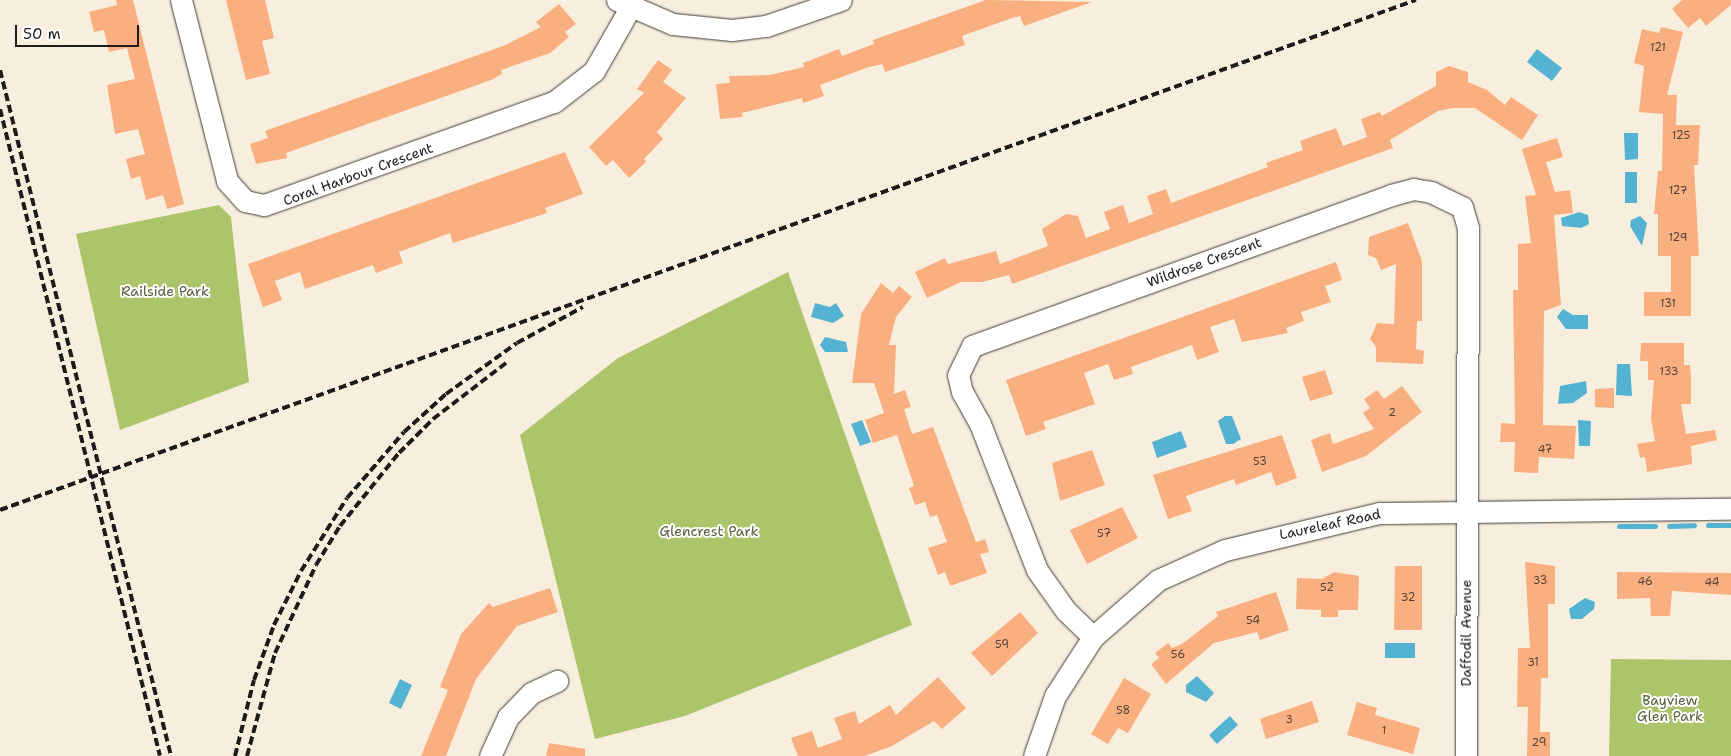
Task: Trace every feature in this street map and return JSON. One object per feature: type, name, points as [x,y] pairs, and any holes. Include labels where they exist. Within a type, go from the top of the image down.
[{"type":"street","name":"Coral Harbour Crescent","points":[[181,0],[227,181],[245,200],[264,205],[554,102],[594,71],[624,4]]},
{"type":"street","points":[[624,4],[687,27],[732,30],[766,26],[836,1]]},
{"type":"street","name":"Wildrose Crescent","points":[[1092,637],[1066,611],[1037,570],[980,424],[962,392],[958,375],[963,358],[972,346],[996,336],[1413,189],[1447,197],[1462,207],[1468,228],[1467,510]]},
{"type":"street","name":"Laureleaf Road","points":[[1034,756],[1055,696],[1092,637],[1158,580],[1225,550],[1359,515],[1467,510],[1731,509]]},
{"type":"street","name":"Daffodil Avenue","points":[[1466,756],[1467,510]]},
{"type":"street","points":[[490,756],[508,716],[531,693],[557,681]]},
{"type":"green space","name":"Railside Park","points":[[219,205],[231,217],[249,382],[120,430],[76,234]]},
{"type":"green space","name":"Glencrest Park","points":[[788,272],[912,625],[685,716],[595,739],[520,435],[618,358]]},
{"type":"green space","name":"Bayview Glen Park","points":[[1611,659],[1731,660],[1731,756],[1609,756]]},
{"type":"water","points":[[1537,49],[1562,68],[1552,81],[1527,62]]},
{"type":"water","points":[[1624,133],[1638,133],[1638,159],[1625,160]]},
{"type":"water","points":[[1625,172],[1637,172],[1637,203],[1625,203]]},
{"type":"water","points":[[1579,212],[1588,215],[1589,224],[1581,228],[1562,226],[1561,218]]},
{"type":"water","points":[[1640,216],[1647,223],[1642,246],[1630,226],[1631,220]]},
{"type":"water","points":[[815,303],[830,307],[836,303],[844,316],[833,323],[811,317]]},
{"type":"water","points":[[1563,309],[1573,315],[1588,315],[1588,329],[1566,329],[1557,317]]},
{"type":"water","points":[[825,337],[846,342],[848,352],[825,352],[820,345]]},
{"type":"water","points":[[1617,364],[1630,364],[1632,396],[1616,395]]},
{"type":"water","points":[[1586,381],[1587,393],[1573,403],[1558,404],[1560,386]]},
{"type":"water","points":[[1225,416],[1232,416],[1241,439],[1233,444],[1226,444],[1218,421]]},
{"type":"water","points":[[862,420],[871,442],[860,446],[851,424]]},
{"type":"water","points":[[1578,420],[1591,421],[1590,446],[1579,446]]},
{"type":"water","points":[[1181,431],[1187,447],[1157,458],[1152,442]]},
{"type":"water","points":[[1585,598],[1595,602],[1594,609],[1582,619],[1571,619],[1569,609]]},
{"type":"water","points":[[1385,643],[1415,643],[1415,658],[1385,658]]},
{"type":"water","points":[[1197,676],[1214,693],[1206,702],[1186,692],[1186,685]]},
{"type":"water","points":[[400,679],[412,685],[401,709],[389,703]]},
{"type":"water","points":[[1230,716],[1238,725],[1217,744],[1209,735]]},
{"type":"building","points":[[116,0],[133,0],[184,204],[167,209],[163,195],[146,200],[140,176],[131,179],[126,159],[145,154],[138,129],[115,134],[107,85],[135,79],[127,48],[109,52],[104,30],[94,32],[89,12],[117,5]]},
{"type":"building","points":[[226,0],[265,0],[274,38],[262,41],[270,74],[246,80]]},
{"type":"building","points":[[986,0],[1092,2],[1024,26],[1020,16],[1012,18],[962,36],[965,45],[885,72],[882,64],[869,67],[820,85],[824,96],[803,103],[802,98],[742,113],[743,117],[720,119],[716,84],[730,83],[729,76],[770,75],[804,67],[803,63],[839,49],[842,56],[874,44],[873,40]]},
{"type":"building","points":[[1682,0],[1731,0],[1731,5],[1706,26],[1700,18],[1688,28],[1672,9]]},
{"type":"building","points":[[559,4],[576,24],[565,32],[569,37],[550,53],[501,70],[502,74],[491,80],[286,153],[287,158],[256,164],[250,144],[268,138],[265,131],[503,46],[541,27],[536,22]]},
{"type":"building","points":[[1661,27],[1683,32],[1667,95],[1677,95],[1676,125],[1700,125],[1698,165],[1694,165],[1699,256],[1691,256],[1691,316],[1644,316],[1644,292],[1671,292],[1671,256],[1658,256],[1658,214],[1654,214],[1658,171],[1662,171],[1663,114],[1639,112],[1644,66],[1634,63],[1642,29],[1659,33]]},
{"type":"building","points":[[658,60],[672,70],[663,82],[686,98],[657,132],[663,139],[644,159],[646,162],[629,178],[613,160],[606,166],[589,147],[644,93],[637,89]]},
{"type":"building","points":[[1449,66],[1468,72],[1468,82],[1487,90],[1505,105],[1511,97],[1538,115],[1522,140],[1475,108],[1453,108],[1438,111],[1390,140],[1393,148],[1012,284],[1009,275],[982,282],[961,282],[927,298],[915,272],[945,258],[948,264],[996,251],[1000,264],[1048,246],[1042,229],[1066,214],[1078,216],[1086,238],[1110,229],[1104,212],[1123,205],[1129,223],[1153,214],[1147,196],[1166,189],[1171,203],[1268,167],[1266,163],[1303,150],[1300,141],[1336,128],[1343,146],[1367,137],[1361,119],[1380,112],[1382,116],[1436,86],[1436,72]]},
{"type":"building","points":[[1557,138],[1563,157],[1546,162],[1555,192],[1570,190],[1573,213],[1554,215],[1561,305],[1544,311],[1543,425],[1576,426],[1574,459],[1539,457],[1538,473],[1514,472],[1515,442],[1500,442],[1501,423],[1515,424],[1513,290],[1518,290],[1518,244],[1531,243],[1525,196],[1536,195],[1522,149]]},
{"type":"building","points":[[565,152],[583,194],[545,208],[547,213],[453,243],[450,233],[399,252],[403,263],[376,273],[373,265],[305,289],[300,272],[275,281],[282,300],[263,307],[248,264]]},
{"type":"building","points":[[1408,223],[1422,261],[1422,321],[1417,321],[1416,349],[1424,351],[1423,364],[1376,362],[1376,347],[1370,339],[1377,323],[1394,324],[1396,264],[1381,270],[1376,258],[1368,255],[1369,237]]},
{"type":"building","points":[[1336,262],[1342,280],[1325,286],[1331,302],[1301,312],[1304,321],[1286,328],[1288,333],[1242,342],[1234,319],[1210,327],[1219,352],[1197,360],[1192,345],[1131,367],[1133,374],[1114,380],[1108,364],[1084,373],[1095,404],[1043,422],[1046,429],[1026,436],[1006,380]]},
{"type":"building","points":[[881,283],[893,293],[899,286],[912,297],[896,317],[889,345],[896,345],[894,394],[905,390],[911,407],[904,409],[912,434],[933,427],[976,542],[985,539],[989,552],[980,554],[987,573],[950,586],[945,572],[938,575],[928,548],[947,542],[937,515],[930,517],[925,502],[915,505],[909,488],[914,486],[897,435],[873,443],[865,420],[884,413],[874,383],[852,383],[861,314]]},
{"type":"building","points":[[1641,343],[1684,343],[1684,365],[1690,365],[1691,378],[1691,404],[1681,404],[1686,434],[1715,430],[1717,440],[1691,446],[1692,464],[1647,472],[1645,457],[1640,458],[1637,444],[1655,441],[1651,419],[1654,380],[1648,380],[1648,361],[1640,361]]},
{"type":"building","points":[[1325,370],[1333,394],[1310,401],[1302,377]]},
{"type":"building","points":[[1402,386],[1422,412],[1366,456],[1322,472],[1311,440],[1330,433],[1333,444],[1374,429],[1363,413],[1370,408],[1364,399],[1377,390],[1384,399]]},
{"type":"building","points":[[1614,388],[1614,408],[1595,407],[1595,389]]},
{"type":"building","points":[[1282,435],[1297,478],[1276,486],[1271,472],[1236,485],[1234,479],[1186,496],[1192,511],[1168,519],[1153,475]]},
{"type":"building","points":[[1092,450],[1105,485],[1060,501],[1052,463]]},
{"type":"building","points":[[1122,507],[1138,538],[1087,564],[1070,530]]},
{"type":"building","points":[[1525,562],[1555,566],[1555,604],[1548,604],[1548,678],[1541,678],[1540,732],[1550,732],[1550,756],[1527,756],[1528,707],[1517,707],[1518,648],[1530,648]]},
{"type":"building","points":[[1395,566],[1422,566],[1422,630],[1394,630]]},
{"type":"building","points":[[1334,572],[1359,576],[1358,610],[1338,610],[1338,617],[1321,617],[1321,610],[1296,609],[1297,578],[1322,579]]},
{"type":"building","points":[[1617,572],[1731,573],[1731,595],[1672,591],[1670,616],[1651,616],[1650,598],[1617,599]]},
{"type":"building","points":[[550,588],[558,612],[517,626],[476,679],[446,756],[421,756],[448,690],[440,687],[461,634],[489,603],[493,607]]},
{"type":"building","points":[[1276,592],[1289,630],[1260,640],[1257,632],[1214,643],[1166,684],[1151,664],[1159,658],[1155,653],[1168,643],[1172,648],[1182,644],[1218,616],[1216,612]]},
{"type":"building","points":[[1020,612],[1038,633],[992,676],[971,653]]},
{"type":"building","points":[[938,677],[966,708],[942,729],[934,721],[892,746],[865,756],[798,756],[791,738],[812,731],[818,748],[842,739],[834,718],[855,711],[859,724],[890,705],[896,715]]},
{"type":"building","points":[[1124,678],[1151,694],[1128,733],[1118,728],[1108,744],[1091,734]]},
{"type":"building","points":[[1312,701],[1319,722],[1266,739],[1260,719]]},
{"type":"building","points":[[1357,702],[1377,708],[1375,715],[1420,728],[1413,754],[1347,735]]},
{"type":"building","points":[[549,743],[585,749],[585,756],[546,756]]},
{"type":"waterway","points":[[1669,526],[1694,525]]},
{"type":"waterway","points":[[1708,525],[1731,525]]},
{"type":"waterway","points":[[1619,526],[1655,526]]},
{"type":"railway","points":[[0,510],[1416,0]]},
{"type":"railway","points":[[0,70],[171,756]]},
{"type":"railway","points":[[0,109],[160,756]]},
{"type":"railway","points":[[235,756],[254,680],[274,625],[301,571],[347,498],[404,432],[446,394],[517,343],[583,307]]},
{"type":"railway","points":[[247,756],[275,653],[316,565],[340,526],[399,453],[433,419],[506,363]]}]
